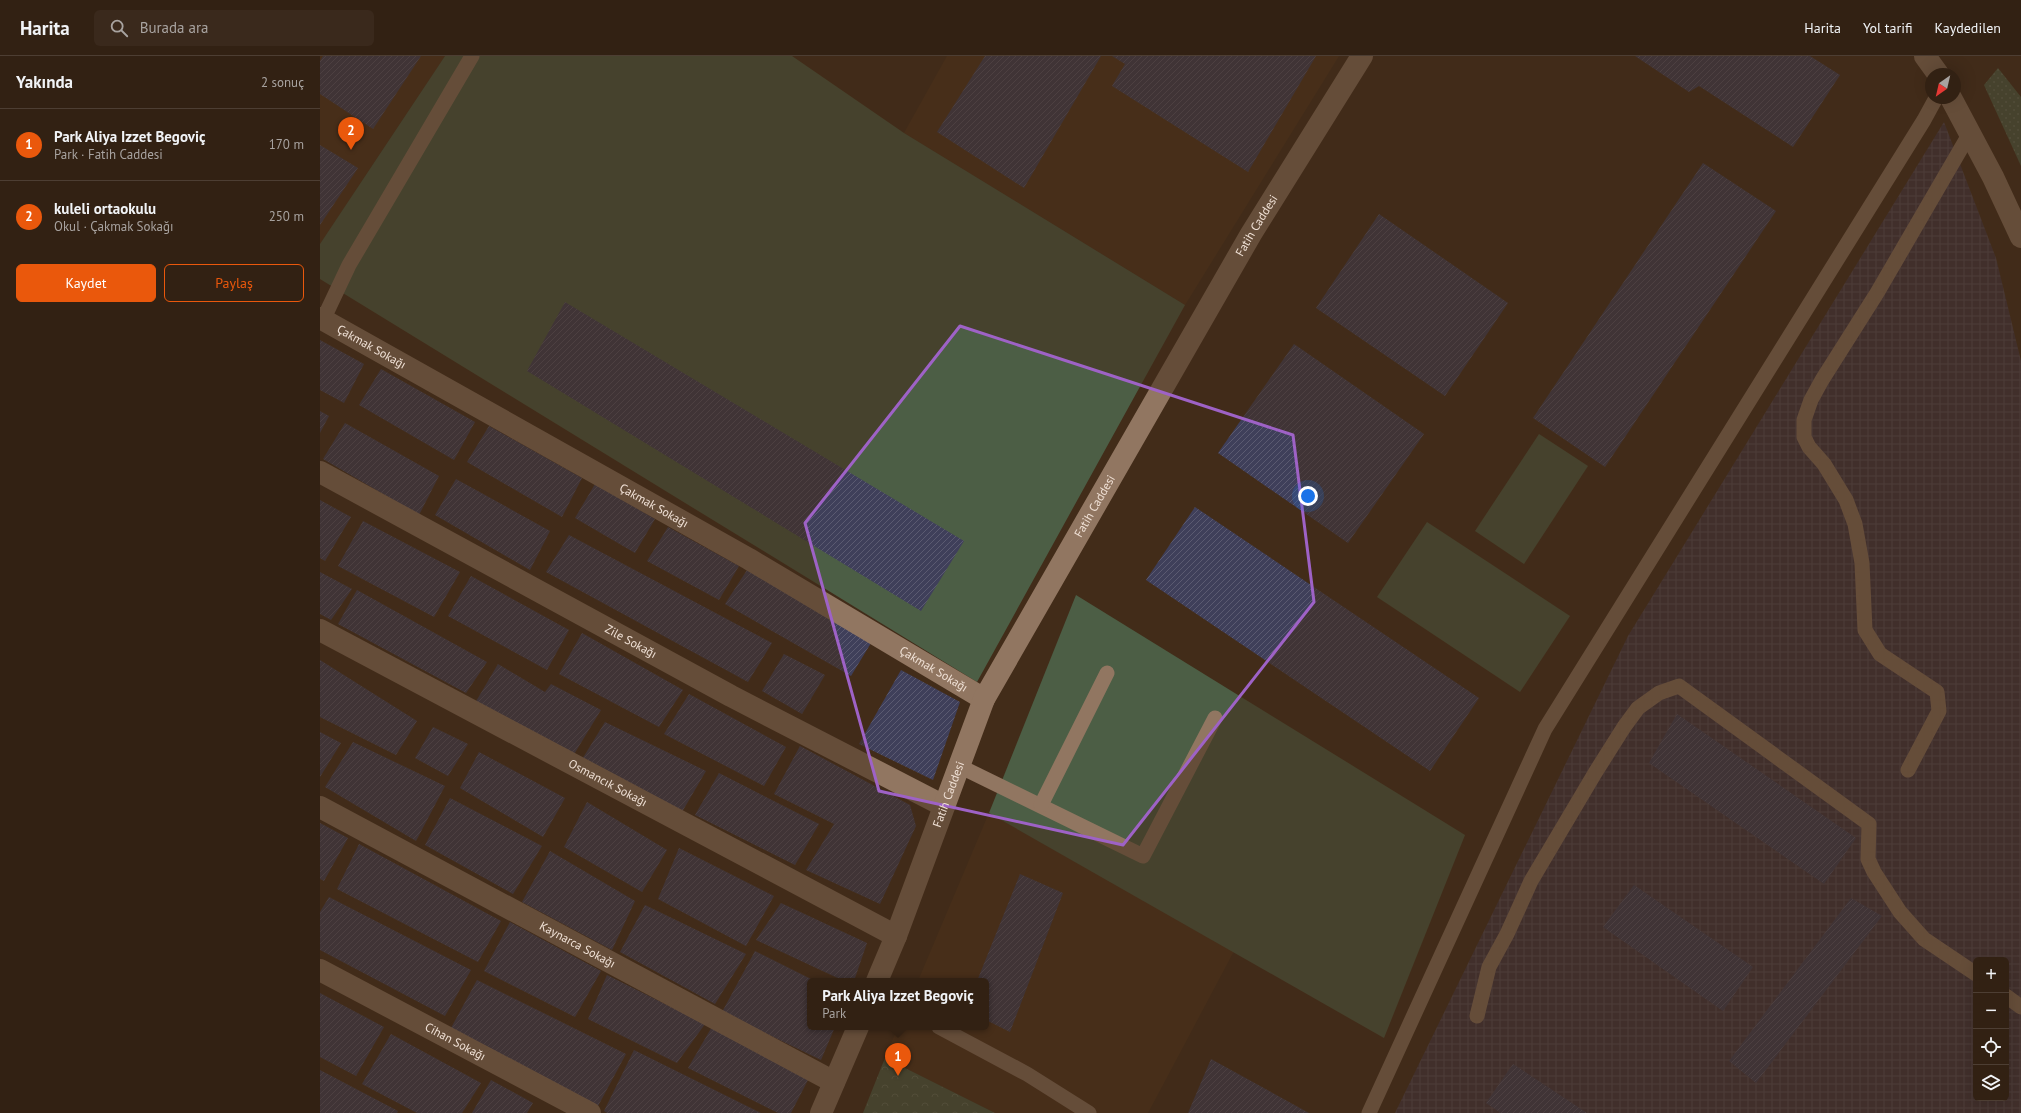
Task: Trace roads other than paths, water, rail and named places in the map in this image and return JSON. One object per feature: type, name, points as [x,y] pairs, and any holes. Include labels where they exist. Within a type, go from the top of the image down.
[{"type":"street","name":"Fatih Caddesi","points":[[878,978],[896,936],[984,699],[1251,234],[1362,56]]},
{"type":"street","points":[[1925,56],[1934,68]]},
{"type":"street","points":[[1953,104],[1993,177],[2021,237]]},
{"type":"street","name":"Çakmak Sokağı","points":[[322,319],[749,559],[984,699]]},
{"type":"street","name":"Zile Sokağı","points":[[320,472],[731,696],[944,806]]},
{"type":"street","name":"Osmancık Sokağı","points":[[320,630],[896,936]]},
{"type":"street","name":"Kaynarca Sokağı","points":[[320,807],[834,1082]]},
{"type":"street","name":"Cihan Sokağı","points":[[320,970],[590,1113]]},
{"type":"street","points":[[822,1113],[857,1030]]},
{"type":"lane","points":[[322,319],[349,265],[472,56]]},
{"type":"lane","points":[[1369,1113],[1545,729],[1916,134],[1933,104]]},
{"type":"lane","points":[[1908,770],[1939,712],[1937,692],[1880,654],[1865,630],[1862,563],[1855,524],[1846,500],[1824,464],[1809,447],[1804,437],[1804,420],[1811,400],[1822,380],[1877,293],[1970,134]]},
{"type":"lane","points":[[1041,806],[1107,673]]},
{"type":"lane","points":[[1477,1016],[1489,967],[1507,934],[1531,881],[1595,773],[1638,708],[1659,694],[1679,686],[1869,824],[1868,858],[1874,872],[1900,912],[1924,939],[1973,972]]},
{"type":"lane","points":[[959,766],[1144,856],[1215,718]]},
{"type":"lane","points":[[2009,998],[2021,1007]]},
{"type":"lane","points":[[945,1030],[1027,1074],[1089,1113]]},
{"type":"place","name":"kuleli ortaokulu","points":[[351,150]]},
{"type":"place","name":"Park Aliya Izzet Begoviç","points":[[898,1076]]}]
